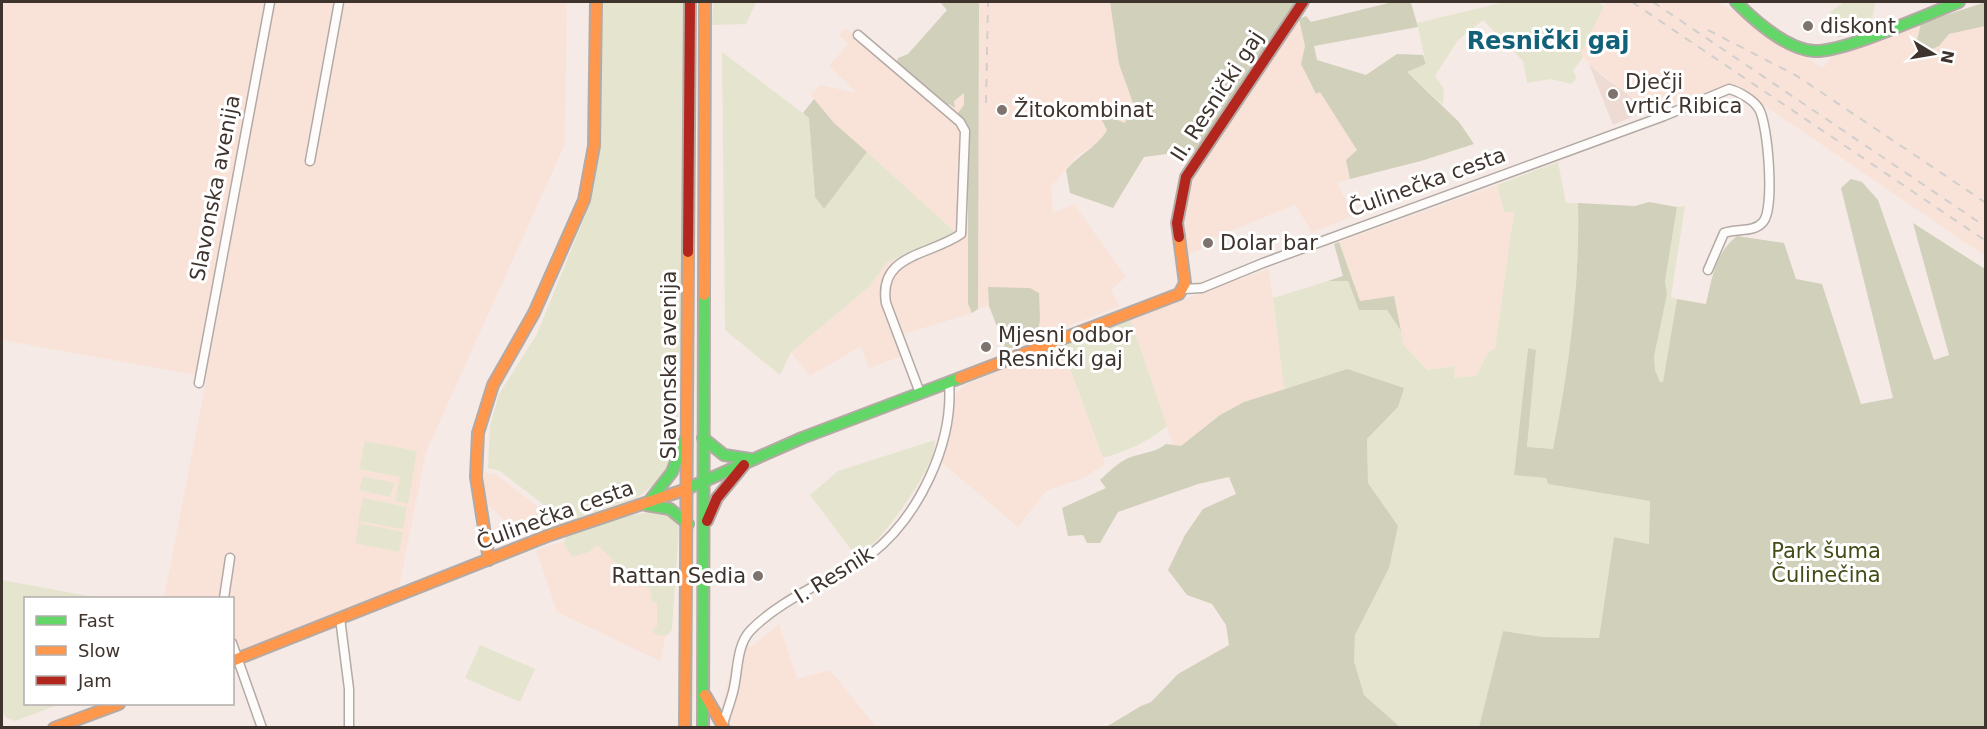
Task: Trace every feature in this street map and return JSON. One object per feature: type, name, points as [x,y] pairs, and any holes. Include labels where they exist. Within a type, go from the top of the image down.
[{"type":"street","name":"Slavonska avenija","points":[[199,383],[270,2]]},
{"type":"street","points":[[310,161],[339,2]]},
{"type":"street","points":[[489,560],[476,477],[478,434],[490,394],[525,332],[581,209],[594,146],[596,2]]},
{"type":"street","name":"Slavonska avenija","points":[[685,728],[690,2]]},
{"type":"street","name":"Slavonska avenija","points":[[703,728],[705,2]]},
{"type":"street","name":"II. Resnički gaj","points":[[1184,289],[1177,223],[1186,177],[1196,158],[1303,2]]},
{"type":"street","points":[[1736,2],[1776,34],[1797,46],[1814,51],[1838,48],[1959,2]]},
{"type":"street","points":[[858,35],[960,122],[965,130],[961,234],[896,265],[887,275],[884,289],[886,303],[920,393]]},
{"type":"street","name":"Čulinečka cesta","points":[[235,661],[489,560],[688,488],[751,459],[949,381],[1172,298],[1184,289],[1202,288],[1263,262],[1664,116],[1729,89],[1753,103],[1762,117],[1770,207],[1763,223],[1757,227],[1724,233],[1708,270]]},
{"type":"street","name":"I. Resnik","points":[[722,727],[733,692],[742,648],[749,633],[804,592],[869,556],[901,524],[917,500],[941,446],[949,401],[949,381]]},
{"type":"street","points":[[644,504],[665,484],[678,462],[688,429]]},
{"type":"street","points":[[703,438],[722,455],[751,459]]},
{"type":"street","points":[[702,540],[709,511],[723,488],[751,459]]},
{"type":"street","points":[[644,504],[668,507],[688,524]]},
{"type":"street","points":[[224,597],[230,558]]},
{"type":"street","points":[[340,618],[349,689],[349,728]]},
{"type":"street","points":[[235,661],[262,728]]},
{"type":"street","points":[[703,689],[722,727]]},
{"type":"street","points":[[54,728],[116,705]]},
{"type":"shaded area","points":[[2,2],[567,2],[565,144],[426,452],[399,587],[234,655],[234,597],[164,597],[207,377],[2,340]]},
{"type":"shaded area","points":[[979,2],[1110,2],[1119,64],[1133,102],[1125,123],[1102,124],[1107,130],[1102,140],[1078,155],[1051,187],[1053,213],[1074,204],[1126,277],[1111,290],[1120,306],[1037,338],[1040,320],[988,287],[989,306],[978,309]]},
{"type":"shaded area","points":[[1606,2],[1719,2],[1823,68],[1832,56],[1921,23],[1917,40],[1939,46],[1949,34],[1985,26],[1985,256],[1733,84],[1648,110],[1589,64],[1580,53]]},
{"type":"shaded area","points":[[1299,19],[1305,46],[1301,64],[1315,93],[1320,91],[1357,150],[1346,160],[1350,179],[1337,183],[1354,216],[1312,232],[1295,205],[1203,242],[1205,247],[1187,255],[1184,208],[1196,173]]},
{"type":"shaded area","points":[[857,27],[896,65],[954,108],[954,101],[964,92],[968,132],[968,304],[972,313],[904,334],[902,356],[869,368],[861,346],[810,376],[791,352],[870,286],[886,263],[952,236],[834,123],[811,95],[820,85],[857,93],[829,66],[848,44],[839,35],[846,28],[851,33]]},
{"type":"shaded area","name":"Dječji vrtić Ribica","points":[[1589,64],[1604,77],[1648,110],[1613,125]]},
{"type":"shaded area","points":[[1497,185],[1504,212],[1514,212],[1495,349],[1488,352],[1476,376],[1453,378],[1455,366],[1427,370],[1403,344],[1394,296],[1360,301],[1339,242]]},
{"type":"shaded area","points":[[1269,269],[1284,389],[1244,402],[1220,415],[1181,446],[1173,445],[1130,318]]},
{"type":"shaded area","points":[[1061,344],[1105,464],[1082,479],[1047,490],[1018,527],[940,461],[946,446],[956,394],[964,385]]},
{"type":"shaded area","points":[[484,472],[497,475],[543,511],[520,534],[490,507],[484,506]]},
{"type":"shaded area","points":[[652,515],[667,632],[660,661],[557,612],[536,550]]},
{"type":"shaded area","points":[[779,624],[797,679],[830,670],[876,727],[716,728],[738,642],[751,647]]},
{"type":"green space","points":[[602,2],[684,2],[682,343],[678,371],[677,443],[665,476],[638,497],[533,533],[549,509],[500,471],[488,468],[490,425],[499,394],[537,334],[587,211],[594,185],[600,146]]},
{"type":"green space","points":[[713,2],[756,2],[746,24],[712,25]]},
{"type":"green space","points":[[940,2],[979,2],[978,309],[972,313],[968,304],[968,132],[957,114],[964,105],[964,93],[954,101],[955,108],[949,104],[948,106],[896,65],[898,58],[908,54],[947,10]]},
{"type":"green space","points":[[1110,2],[1296,2],[1196,150],[1144,157],[1113,208],[1070,193],[1066,170],[1107,130],[1101,119],[1105,115],[1125,123],[1133,103],[1119,64]]},
{"type":"green space","points":[[1393,2],[1411,3],[1418,27],[1314,46],[1317,60],[1366,75],[1397,54],[1423,55],[1426,64],[1407,72],[1459,122],[1474,144],[1421,161],[1350,179],[1346,160],[1357,150],[1320,92],[1316,94],[1301,64],[1305,46],[1299,19],[1306,16],[1311,22]]},
{"type":"green space","points":[[1505,2],[1598,2],[1604,6],[1581,53],[1583,57],[1573,71],[1577,78],[1571,84],[1551,79],[1527,83],[1523,61],[1483,20],[1458,40],[1435,76],[1444,89],[1443,105],[1407,72],[1426,64],[1417,23]]},
{"type":"green space","points":[[1844,2],[1875,2],[1871,27],[1838,38],[1830,12]]},
{"type":"green space","points":[[1986,2],[1985,26],[1949,34],[1939,46],[1925,52],[1917,40],[1921,23]]},
{"type":"green space","points":[[722,52],[809,118],[815,197],[824,209],[867,152],[956,233],[886,263],[870,286],[791,352],[780,375],[725,330]]},
{"type":"green space","points":[[814,99],[834,123],[867,152],[824,209],[815,197],[809,118],[803,113]]},
{"type":"green space","points":[[1558,162],[1566,203],[1578,203],[1575,296],[1564,388],[1553,449],[1527,448],[1536,350],[1528,348],[1514,475],[1546,478],[1548,484],[1650,501],[1649,544],[1614,537],[1599,638],[1543,637],[1503,631],[1479,727],[1400,727],[1364,695],[1354,661],[1355,635],[1398,527],[1368,483],[1367,439],[1398,407],[1347,369],[1284,389],[1273,298],[1328,281],[1348,281],[1359,310],[1387,310],[1401,331],[1403,344],[1427,370],[1455,366],[1454,378],[1476,376],[1488,352],[1495,349],[1514,212],[1504,212],[1497,185]]},
{"type":"green space","name":"Park šuma Čulinečina","points":[[1851,179],[1862,182],[1878,200],[1934,360],[1949,355],[1913,223],[1985,269],[1985,727],[1479,727],[1503,631],[1543,637],[1599,638],[1614,537],[1649,544],[1650,501],[1548,484],[1546,478],[1514,475],[1528,348],[1536,350],[1527,447],[1553,449],[1572,326],[1577,265],[1578,203],[1635,206],[1649,202],[1677,207],[1665,281],[1667,294],[1654,357],[1655,370],[1660,382],[1663,382],[1677,299],[1706,304],[1719,258],[1737,236],[1784,243],[1796,279],[1822,284],[1861,404],[1893,398],[1841,188]]},
{"type":"green space","points":[[1685,206],[1671,297],[1677,299],[1663,382],[1660,382],[1655,370],[1654,357],[1667,294],[1665,281],[1677,207]]},
{"type":"green space","points":[[1339,242],[1360,301],[1394,296],[1401,331],[1387,310],[1359,310],[1348,281],[1328,281],[1343,276],[1334,244]]},
{"type":"green space","points":[[988,287],[1030,288],[1039,293],[1040,320],[1037,338],[1006,350],[989,306]]},
{"type":"green space","points":[[1130,318],[1167,426],[1137,445],[1103,458],[1061,344]]},
{"type":"green space","points":[[1347,369],[1404,388],[1398,407],[1367,439],[1368,483],[1398,526],[1389,568],[1355,635],[1354,661],[1364,695],[1400,727],[1106,727],[1151,702],[1178,674],[1229,645],[1226,625],[1212,604],[1187,595],[1168,570],[1185,535],[1203,509],[1236,494],[1229,477],[1198,484],[1118,512],[1100,543],[1087,543],[1083,535],[1068,536],[1062,508],[1106,488],[1100,480],[1127,459],[1153,451],[1166,444],[1181,446],[1220,415],[1244,402]]},
{"type":"green space","points":[[935,440],[934,451],[929,463],[904,506],[878,539],[856,556],[810,495],[838,471]]},
{"type":"green space","points":[[365,441],[417,451],[408,504],[395,501],[400,477],[359,469]]},
{"type":"green space","points":[[363,476],[394,483],[390,497],[359,490]]},
{"type":"green space","points":[[363,498],[407,507],[403,529],[358,521]]},
{"type":"green space","points":[[655,511],[670,515],[679,528],[672,629],[668,635],[660,636],[654,633],[652,628],[657,627],[657,603],[652,602],[650,588],[640,585],[597,545],[589,552],[572,557],[564,544],[566,536],[619,518]]},
{"type":"green space","points":[[359,523],[403,532],[399,552],[355,543]]},
{"type":"green space","points":[[2,580],[94,597],[24,597],[24,705],[57,705],[15,721],[5,717],[2,710]]},
{"type":"green space","points":[[480,645],[535,669],[520,702],[465,678]]},
{"type":"railway","points":[[986,103],[988,2]]},
{"type":"railway","points":[[1632,2],[1986,241]]},
{"type":"railway","points":[[1653,2],[1986,227]]},
{"type":"railway","points":[[1708,30],[1797,76],[1986,203]]},
{"type":"traffic: fast","points":[[1736,2],[1782,40],[1814,51],[1827,50],[1864,40],[1959,2]]},
{"type":"traffic: fast","points":[[703,728],[704,295]]},
{"type":"traffic: fast","points":[[684,490],[802,438],[960,378]]},
{"type":"traffic: fast","points":[[703,438],[724,455],[750,459]]},
{"type":"traffic: fast","points":[[651,499],[672,472],[684,441]]},
{"type":"traffic: fast","points":[[646,505],[670,509],[688,524]]},
{"type":"traffic: slow","points":[[489,560],[476,477],[478,433],[493,385],[534,313],[584,200],[594,146],[596,2]]},
{"type":"traffic: slow","points":[[704,295],[705,2]]},
{"type":"traffic: slow","points":[[960,378],[1179,294],[1185,283],[1179,237]]},
{"type":"traffic: slow","points":[[685,728],[688,252]]},
{"type":"traffic: slow","points":[[234,660],[550,535],[684,490]]},
{"type":"traffic: slow","points":[[705,695],[723,726]]},
{"type":"traffic: slow","points":[[54,728],[116,705]]},
{"type":"traffic: jam","points":[[688,252],[690,2]]},
{"type":"traffic: jam","points":[[1179,237],[1177,223],[1186,177],[1303,2]]},
{"type":"traffic: jam","points":[[707,521],[717,498],[744,465]]},
{"type":"place","name":"diskont","points":[[1808,26]]},
{"type":"place","name":"Dječji vrtić Ribica","points":[[1613,94]]},
{"type":"place","name":"Žitokombinat","points":[[1002,110]]},
{"type":"place","name":"Dolar bar","points":[[1208,243]]},
{"type":"place","name":"Mjesni odbor Resnički gaj","points":[[986,347]]},
{"type":"place","name":"Rattan Sedia","points":[[758,576]]},
{"type":"district","name":"Resnički gaj","points":[[1548,41]]}]
